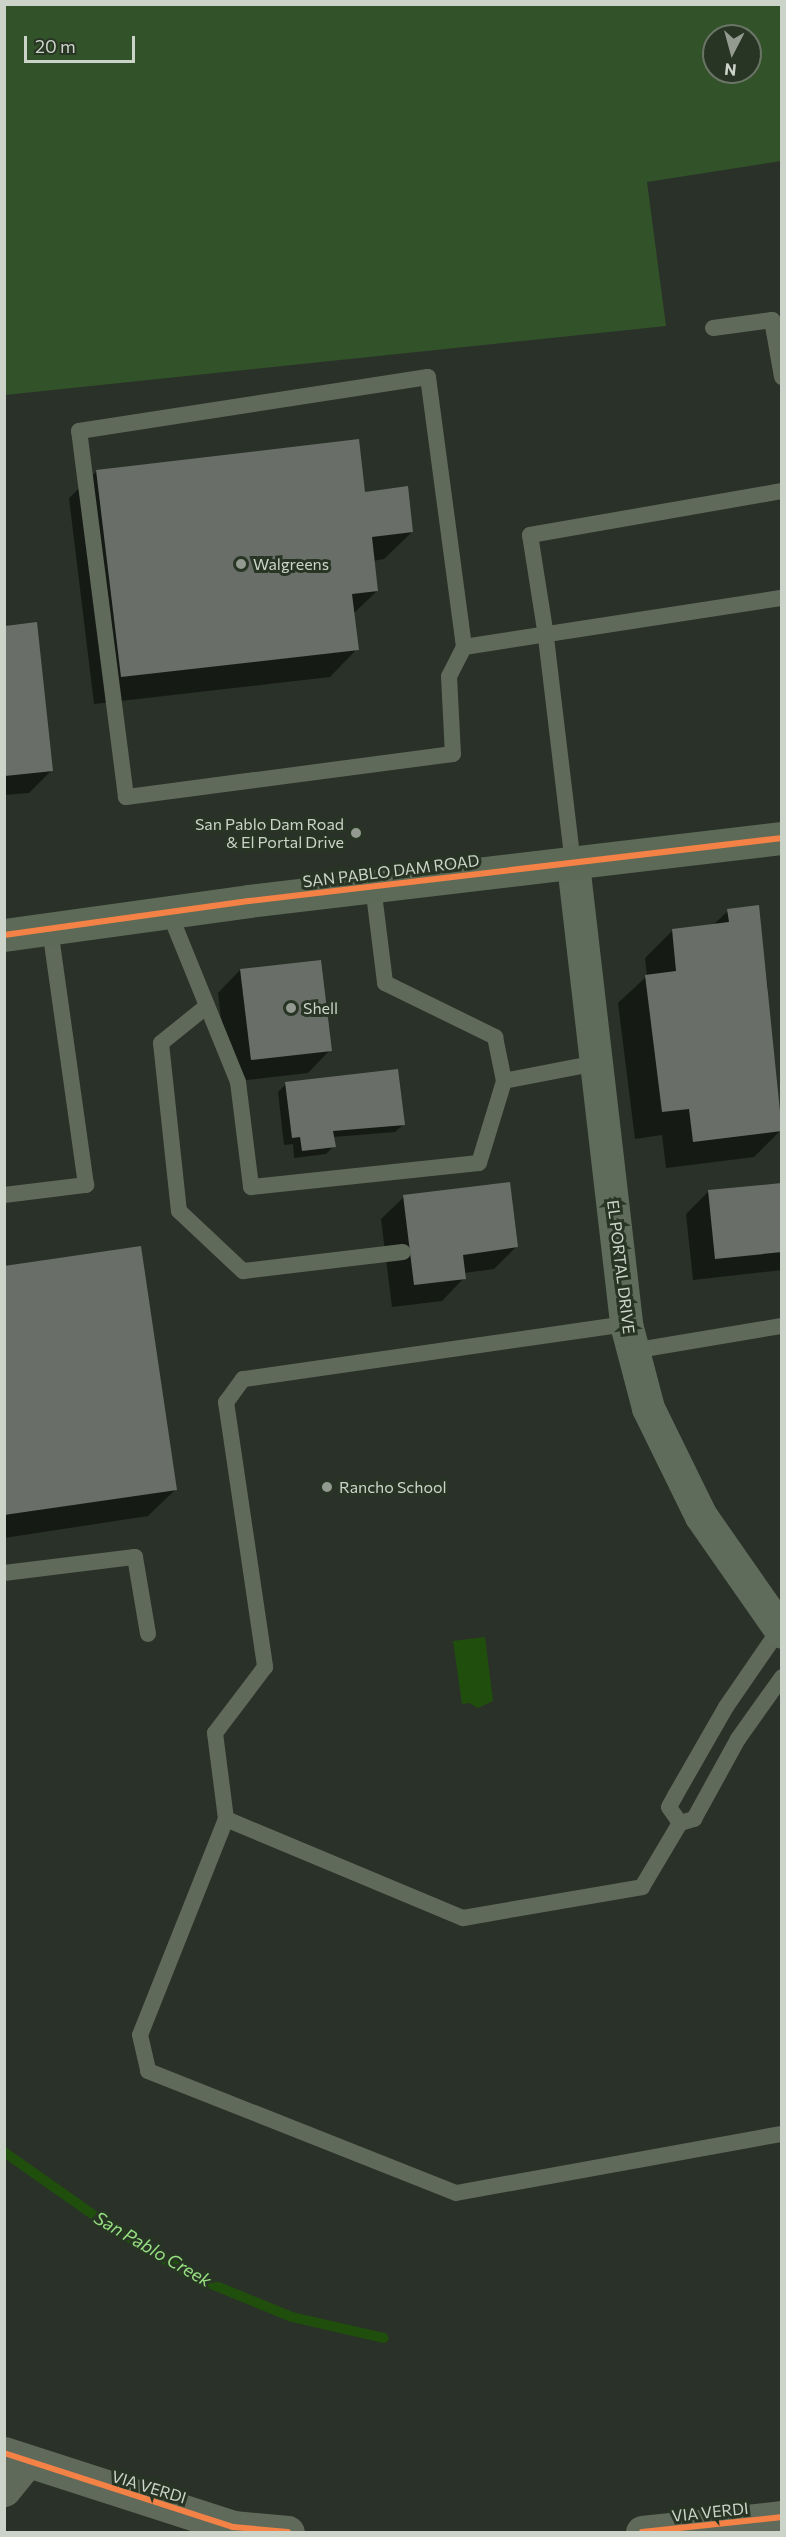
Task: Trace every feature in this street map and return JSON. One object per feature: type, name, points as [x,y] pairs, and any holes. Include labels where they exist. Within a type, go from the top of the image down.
[{"type":"main road","name":"SAN PABLO DAM ROAD","points":[[4,934],[373,886],[782,838]]},
{"type":"main road","name":"EL PORTAL DRIVE","points":[[573,864],[578,935],[597,1063],[629,1338],[648,1408],[701,1516],[776,1616]]},
{"type":"street","points":[[4,2490],[16,2458]]},
{"type":"street","name":"VIA VERDI","points":[[16,2458],[233,2527],[288,2532]]},
{"type":"street","name":"VIA VERDI","points":[[642,2532],[782,2517]]},
{"type":"lane","points":[[712,328],[772,320],[782,377]]},
{"type":"lane","points":[[428,377],[464,647],[449,676],[453,754],[126,797],[79,431],[428,377]]},
{"type":"lane","points":[[573,864],[546,636],[530,536],[782,491]]},
{"type":"lane","points":[[464,647],[782,598]]},
{"type":"lane","points":[[169,912],[238,1082],[251,1187],[479,1163],[504,1081],[495,1037],[385,982],[373,886]]},
{"type":"lane","points":[[4,1195],[86,1185],[50,928]]},
{"type":"lane","points":[[207,1006],[161,1043],[179,1211],[243,1271],[403,1252]]},
{"type":"lane","points":[[504,1081],[597,1063]]},
{"type":"lane","points":[[782,1326],[629,1338],[528,1337],[243,1379],[226,1402],[265,1667],[214,1733],[226,1819],[140,2035],[148,2071],[456,2193],[782,2134]]},
{"type":"lane","points":[[4,1573],[135,1557],[148,1634]]},
{"type":"lane","points":[[680,1823],[669,1807],[776,1616]]},
{"type":"lane","points":[[226,1819],[464,1918],[642,1887],[680,1823],[694,1819],[738,1739],[782,1677]]},
{"type":"shaded area","points":[[4,5],[781,5],[781,161],[647,182],[666,326],[5,395]]},
{"type":"shaded area","points":[[485,1637],[493,1701],[478,1708],[469,1703],[462,1704],[453,1641]]},
{"type":"building","name":"Walgreens","points":[[359,439],[365,492],[408,486],[413,532],[372,537],[378,591],[352,594],[359,650],[121,677],[96,470]]},
{"type":"building","points":[[37,622],[53,771],[5,776],[5,626]]},
{"type":"building","points":[[759,905],[782,1131],[693,1142],[689,1109],[662,1112],[645,975],[676,971],[672,929],[729,922],[727,909]]},
{"type":"building","points":[[321,960],[332,1051],[251,1060],[240,969]]},
{"type":"building","points":[[398,1069],[405,1125],[333,1131],[336,1147],[302,1151],[300,1137],[292,1138],[285,1082]]},
{"type":"building","points":[[510,1182],[518,1247],[463,1255],[466,1279],[414,1285],[403,1195]]},
{"type":"building","points":[[782,1183],[782,1252],[715,1259],[708,1190]]},
{"type":"building","points":[[141,1246],[177,1490],[4,1515],[4,1266]]},
{"type":"waterway","name":"San Pablo Creek","points":[[4,2152],[105,2223],[194,2277],[292,2317],[384,2338]]},
{"type":"cycle path","points":[[4,935],[249,901],[782,838]]},
{"type":"cycle path","points":[[4,2453],[233,2527],[288,2532]]},
{"type":"cycle path","points":[[642,2532],[782,2517]]},
{"type":"place","name":"Walgreens","points":[[241,564]]},
{"type":"place","name":"San Pablo Dam Road & El Portal Drive","points":[[356,833]]},
{"type":"place","name":"Shell","points":[[291,1008]]},
{"type":"place","name":"Rancho School","points":[[327,1487]]}]
